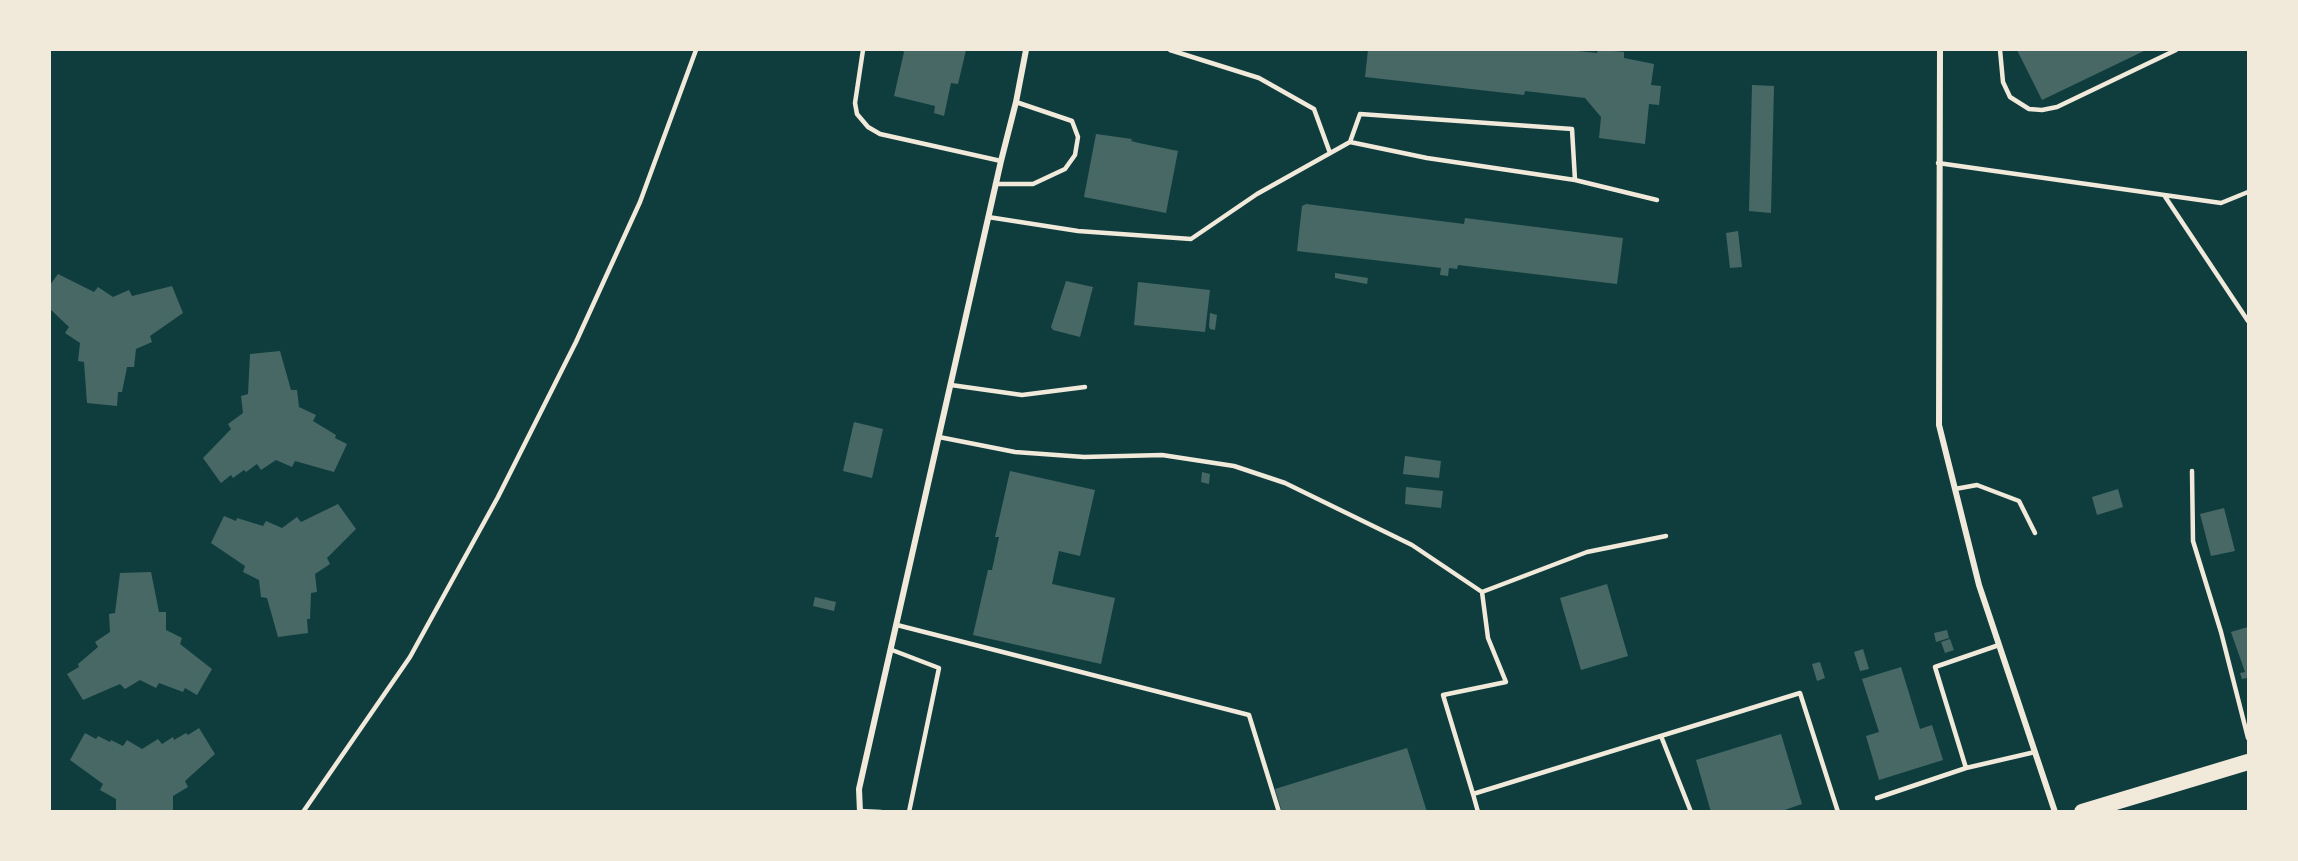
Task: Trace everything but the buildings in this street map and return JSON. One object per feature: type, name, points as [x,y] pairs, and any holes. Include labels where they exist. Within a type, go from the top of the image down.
[{"type":"highway","points":[[2082,812],[2248,762]]},
{"type":"street","points":[[860,811],[859,789],[1026,50]]},
{"type":"street","points":[[1940,50],[1939,425],[1979,585],[2055,812]]},
{"type":"lane","points":[[303,812],[410,657],[498,497],[576,342],[640,202],[696,50]]},
{"type":"lane","points":[[863,50],[855,103],[857,114],[868,127],[879,134],[1000,161]]},
{"type":"lane","points":[[1170,50],[1259,78],[1314,109],[1330,153]]},
{"type":"lane","points":[[2000,50],[2003,82],[2010,97],[2029,109],[2042,110],[2057,107],[2176,50]]},
{"type":"lane","points":[[995,184],[1033,184],[1065,169],[1075,155],[1078,137],[1072,121],[1016,102]]},
{"type":"lane","points":[[1350,142],[1360,114],[1572,129],[1575,180]]},
{"type":"lane","points":[[988,217],[1078,231],[1191,239],[1257,194],[1350,142],[1427,158],[1575,180],[1657,200]]},
{"type":"lane","points":[[1938,163],[2221,202],[2248,192]]},
{"type":"lane","points":[[2164,195],[2248,321]]},
{"type":"lane","points":[[951,385],[1023,395],[1085,387]]},
{"type":"lane","points":[[939,437],[1015,452],[1084,457],[1161,455],[1234,466],[1285,483],[1412,545],[1482,592],[1488,638],[1506,682],[1443,695],[1478,812]]},
{"type":"lane","points":[[2192,471],[2193,541],[2221,632],[2248,738]]},
{"type":"lane","points":[[1955,489],[1977,485],[2019,501],[2035,533]]},
{"type":"lane","points":[[1482,592],[1587,552],[1666,536]]},
{"type":"lane","points":[[897,625],[1248,715],[1279,812]]},
{"type":"lane","points":[[1966,768],[1935,667],[1999,645]]},
{"type":"lane","points":[[892,650],[939,668],[909,812]]},
{"type":"lane","points":[[1473,794],[1800,693],[1838,812]]},
{"type":"lane","points":[[1661,736],[1691,812]]},
{"type":"lane","points":[[1876,798],[1966,768],[2035,752]]},
{"type":"lane","points":[[860,811],[881,812]]}]
